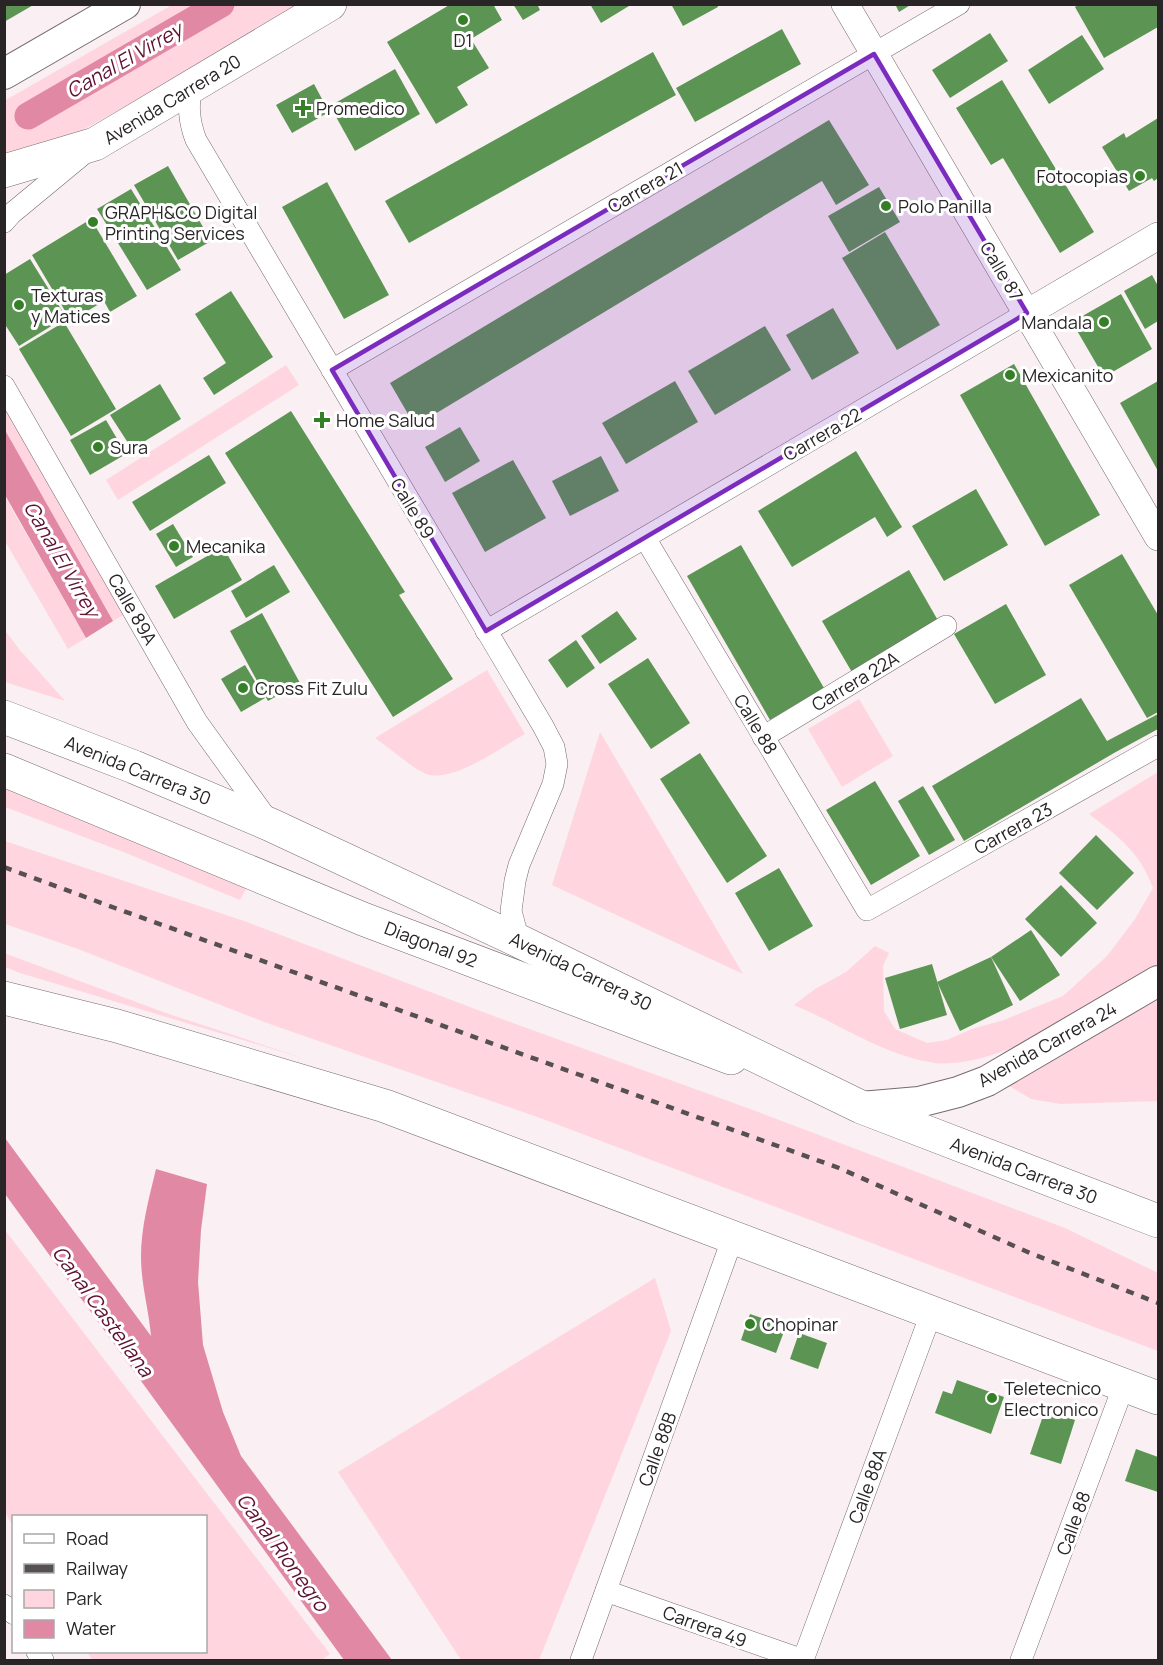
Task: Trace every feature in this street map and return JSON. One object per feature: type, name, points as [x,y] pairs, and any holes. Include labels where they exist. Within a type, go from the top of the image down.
[{"type":"main road","points":[[4,74],[124,4]]},
{"type":"main road","name":"Avenida Carrera 20","points":[[4,171],[95,144],[330,4]]},
{"type":"main road","points":[[4,196],[95,144]]},
{"type":"main road","name":"Avenida Carrera 30","points":[[4,717],[134,767],[271,825],[519,941],[861,1107],[1158,1221]]},
{"type":"main road","name":"Diagonal 92","points":[[4,770],[363,919],[861,1107]]},
{"type":"main road","name":"Avenida Carrera 24","points":[[861,1107],[919,1102],[958,1092],[987,1081],[1158,981]]},
{"type":"main road","points":[[7,996],[117,1026],[385,1106],[1158,1398]]},
{"type":"street","name":"Calle 87","points":[[845,4],[1158,537]]},
{"type":"street","name":"Carrera 21","points":[[332,370],[959,4]]},
{"type":"street","name":"Calle 89","points":[[191,87],[188,107],[189,123],[196,140],[554,747],[557,764],[553,784],[519,865],[515,881],[511,911],[519,941]]},
{"type":"street","points":[[4,222],[95,144]]},
{"type":"street","name":"Carrera 22","points":[[486,631],[1027,314],[1156,244]]},
{"type":"street","name":"Calle 89A","points":[[4,386],[197,722],[271,825]]},
{"type":"street","name":"Calle 88","points":[[645,538],[867,910]]},
{"type":"street","name":"Carrera 22A","points":[[763,737],[946,626]]},
{"type":"street","name":"Carrera 23","points":[[867,910],[1158,746]]},
{"type":"street","name":"Calle 88B","points":[[581,1660],[734,1237]]},
{"type":"street","name":"Calle 88A","points":[[803,1660],[932,1311]]},
{"type":"street","name":"Calle 88","points":[[1021,1660],[1124,1385]]},
{"type":"street","name":"Carrera 49","points":[[606,1591],[803,1660]]},
{"type":"highlighted area","points":[[874,54],[1027,313],[486,631],[332,370]]},
{"type":"green space","points":[[172,5],[307,5],[63,141],[5,154],[4,101]]},
{"type":"green space","points":[[286,365],[299,385],[118,500],[106,480]]},
{"type":"green space","points":[[4,403],[127,613],[113,621],[5,430]]},
{"type":"green space","points":[[4,495],[86,638],[68,649],[5,541]]},
{"type":"green space","points":[[4,629],[19,649],[65,701],[5,682]]},
{"type":"green space","points":[[487,670],[525,734],[461,770],[435,776],[424,773],[405,761],[375,738]]},
{"type":"green space","points":[[859,699],[893,756],[842,787],[808,729]]},
{"type":"green space","points":[[600,732],[743,974],[552,885]]},
{"type":"green space","points":[[1158,772],[1158,968],[1047,1032],[984,1057],[955,1063],[929,1062],[894,1052],[794,1005],[815,989],[846,972],[875,946],[889,953],[883,966],[884,1011],[895,1029],[927,1043],[947,1040],[1063,996],[1107,956],[1135,919],[1153,888],[1135,854],[1089,814]]},
{"type":"green space","points":[[4,785],[247,887],[240,900],[5,807]]},
{"type":"green space","points":[[5,841],[247,922],[1065,1228],[1158,1273],[1158,1351],[540,1118],[264,1022],[78,949],[5,924]]},
{"type":"green space","points":[[4,953],[166,1013],[306,1059],[20,973],[5,967]]},
{"type":"green space","points":[[1158,998],[1158,1101],[1060,1104],[1031,1099],[1006,1084]]},
{"type":"green space","points":[[5,1230],[330,1654],[322,1660],[92,1660],[88,1653],[207,1653],[207,1515],[12,1515],[12,1524],[4,1511]]},
{"type":"green space","points":[[655,1278],[671,1331],[539,1660],[461,1660],[338,1472]]},
{"type":"water","points":[[5,430],[113,621],[86,638],[5,495]]},
{"type":"water","points":[[5,1138],[151,1336],[142,1277],[141,1246],[156,1169],[207,1184],[198,1282],[203,1345],[223,1412],[241,1456],[392,1660],[344,1660],[5,1194]]},
{"type":"building","points":[[8,4],[35,4],[4,22],[4,7]]},
{"type":"building","points":[[451,4],[493,4],[502,20],[471,39],[489,68],[457,87],[468,105],[436,124],[387,42]]},
{"type":"building","points":[[513,4],[537,4],[540,10],[523,20]]},
{"type":"building","points":[[590,4],[628,4],[629,6],[601,23]]},
{"type":"building","points":[[671,4],[717,4],[718,7],[683,26]]},
{"type":"building","points":[[895,4],[912,4],[899,12]]},
{"type":"building","points":[[1079,4],[1158,4],[1158,27],[1104,58],[1075,7]]},
{"type":"building","points":[[782,29],[801,64],[695,122],[676,88]]},
{"type":"building","points":[[990,33],[1008,61],[950,98],[932,70]]},
{"type":"building","points":[[1082,35],[1104,69],[1049,104],[1028,70]]},
{"type":"building","points":[[653,52],[676,95],[409,243],[385,201]]},
{"type":"building","points":[[395,69],[420,114],[355,151],[330,106]]},
{"type":"building","points":[[1002,80],[1094,232],[1060,253],[1003,158],[991,165],[956,108]]},
{"type":"building","name":"Promedico","points":[[314,84],[329,112],[292,133],[276,105]]},
{"type":"building","points":[[1158,118],[1158,178],[1154,181],[1152,178],[1129,191],[1102,147],[1124,133],[1126,138]]},
{"type":"building","points":[[829,120],[869,185],[836,205],[822,181],[415,426],[390,383]]},
{"type":"building","points":[[168,166],[211,241],[178,260],[134,185]]},
{"type":"building","points":[[327,182],[389,295],[344,319],[282,207]]},
{"type":"building","points":[[879,187],[900,222],[849,252],[828,216]]},
{"type":"building","points":[[131,189],[181,270],[147,290],[97,209]]},
{"type":"building","points":[[91,219],[137,296],[110,312],[104,301],[71,321],[32,255]]},
{"type":"building","points":[[885,232],[940,325],[897,350],[842,258]]},
{"type":"building","points":[[30,259],[66,317],[19,346],[4,323],[6,313],[4,310],[4,275]]},
{"type":"building","points":[[1152,275],[1158,286],[1158,321],[1145,329],[1124,291]]},
{"type":"building","points":[[231,291],[273,357],[214,395],[203,378],[226,363],[195,314]]},
{"type":"building","points":[[1121,294],[1152,349],[1104,377],[1072,322]]},
{"type":"building","points":[[833,308],[859,353],[812,380],[786,335]]},
{"type":"building","points":[[64,322],[116,409],[71,436],[19,349]]},
{"type":"building","points":[[765,326],[791,370],[715,415],[688,371]]},
{"type":"building","points":[[1014,364],[1100,515],[1045,546],[960,395]]},
{"type":"building","points":[[675,381],[698,422],[626,464],[602,423]]},
{"type":"building","points":[[1158,381],[1158,471],[1120,403]]},
{"type":"building","points":[[160,384],[181,419],[132,449],[110,415]]},
{"type":"building","points":[[291,411],[405,592],[399,595],[453,679],[393,717],[225,453]]},
{"type":"building","name":"Sura","points":[[106,420],[126,454],[90,475],[70,440]]},
{"type":"building","points":[[460,427],[480,461],[445,482],[425,447]]},
{"type":"building","points":[[856,451],[902,527],[887,537],[875,517],[792,567],[758,511]]},
{"type":"building","points":[[209,455],[226,483],[150,531],[132,502]]},
{"type":"building","points":[[601,456],[619,491],[570,516],[552,481]]},
{"type":"building","points":[[513,460],[546,518],[485,552],[452,493]]},
{"type":"building","points":[[976,489],[1008,545],[944,581],[912,526]]},
{"type":"building","name":"Mecanika","points":[[173,524],[193,557],[176,567],[156,534]]},
{"type":"building","points":[[741,545],[824,688],[770,720],[687,576]]},
{"type":"building","points":[[223,547],[242,580],[174,619],[155,586]]},
{"type":"building","points":[[1122,554],[1158,615],[1158,712],[1147,718],[1069,585]]},
{"type":"building","points":[[274,565],[290,592],[246,618],[231,591]]},
{"type":"building","points":[[909,570],[940,624],[853,674],[822,621]]},
{"type":"building","points":[[1006,604],[1046,675],[995,704],[954,634]]},
{"type":"building","points":[[617,611],[637,639],[600,664],[581,636]]},
{"type":"building","points":[[262,613],[300,683],[268,701],[230,631]]},
{"type":"building","points":[[576,640],[595,668],[567,688],[548,660]]},
{"type":"building","points":[[648,658],[690,723],[651,749],[608,684]]},
{"type":"building","name":"Cross Fit Zulu","points":[[245,665],[265,698],[241,712],[221,679]]},
{"type":"building","points":[[1081,698],[1107,741],[1158,714],[1158,729],[964,841],[932,786]]},
{"type":"building","points":[[700,753],[767,856],[727,883],[660,779]]},
{"type":"building","points":[[875,781],[920,856],[871,885],[826,810]]},
{"type":"building","points":[[923,786],[955,840],[929,855],[898,801]]},
{"type":"building","points":[[1096,835],[1134,873],[1097,910],[1059,873]]},
{"type":"building","points":[[779,868],[813,926],[769,951],[735,893]]},
{"type":"building","points":[[1061,885],[1097,923],[1061,957],[1025,919]]},
{"type":"building","points":[[1031,930],[1060,975],[1020,1001],[991,957]]},
{"type":"building","points":[[991,957],[1013,1005],[960,1031],[937,982]]},
{"type":"building","points":[[932,964],[947,1015],[900,1029],[885,978]]},
{"type":"building","points":[[750,1314],[786,1326],[776,1353],[741,1340]]},
{"type":"building","points":[[799,1333],[827,1343],[818,1369],[790,1359]]},
{"type":"building","points":[[957,1380],[1004,1397],[991,1434],[935,1413],[943,1391],[952,1394]]},
{"type":"building","points":[[1045,1410],[1075,1420],[1061,1464],[1030,1454]]},
{"type":"building","points":[[1136,1449],[1158,1457],[1158,1492],[1125,1481]]},
{"type":"waterway","name":"Canal El Virrey","points":[[28,116],[221,4]]},
{"type":"railway","points":[[4,867],[839,1168],[1030,1253],[1158,1303]]},
{"type":"place","name":"D1","points":[[463,20]]},
{"type":"place","name":"Promedico","points":[[303,108]]},
{"type":"place","name":"Fotocopias","points":[[1140,176]]},
{"type":"place","name":"Polo Panilla","points":[[886,206]]},
{"type":"place","name":"GRAPH&CO Digital Printing Services","points":[[93,222]]},
{"type":"place","name":"Texturas y Matices","points":[[19,305]]},
{"type":"place","name":"Mandala","points":[[1104,322]]},
{"type":"place","name":"Mexicanito","points":[[1010,375]]},
{"type":"place","name":"Home Salud","points":[[322,420]]},
{"type":"place","name":"Sura","points":[[98,447]]},
{"type":"place","name":"Mecanika","points":[[174,546]]},
{"type":"place","name":"Cross Fit Zulu","points":[[243,688]]},
{"type":"place","name":"Chopinar","points":[[750,1324]]},
{"type":"place","name":"Teletecnico Electronico","points":[[992,1398]]},
{"type":"water label","name":"Canal Castellana","points":[[103,1311]]},
{"type":"water label","name":"Canal Rionegro","points":[[283,1552]]}]
